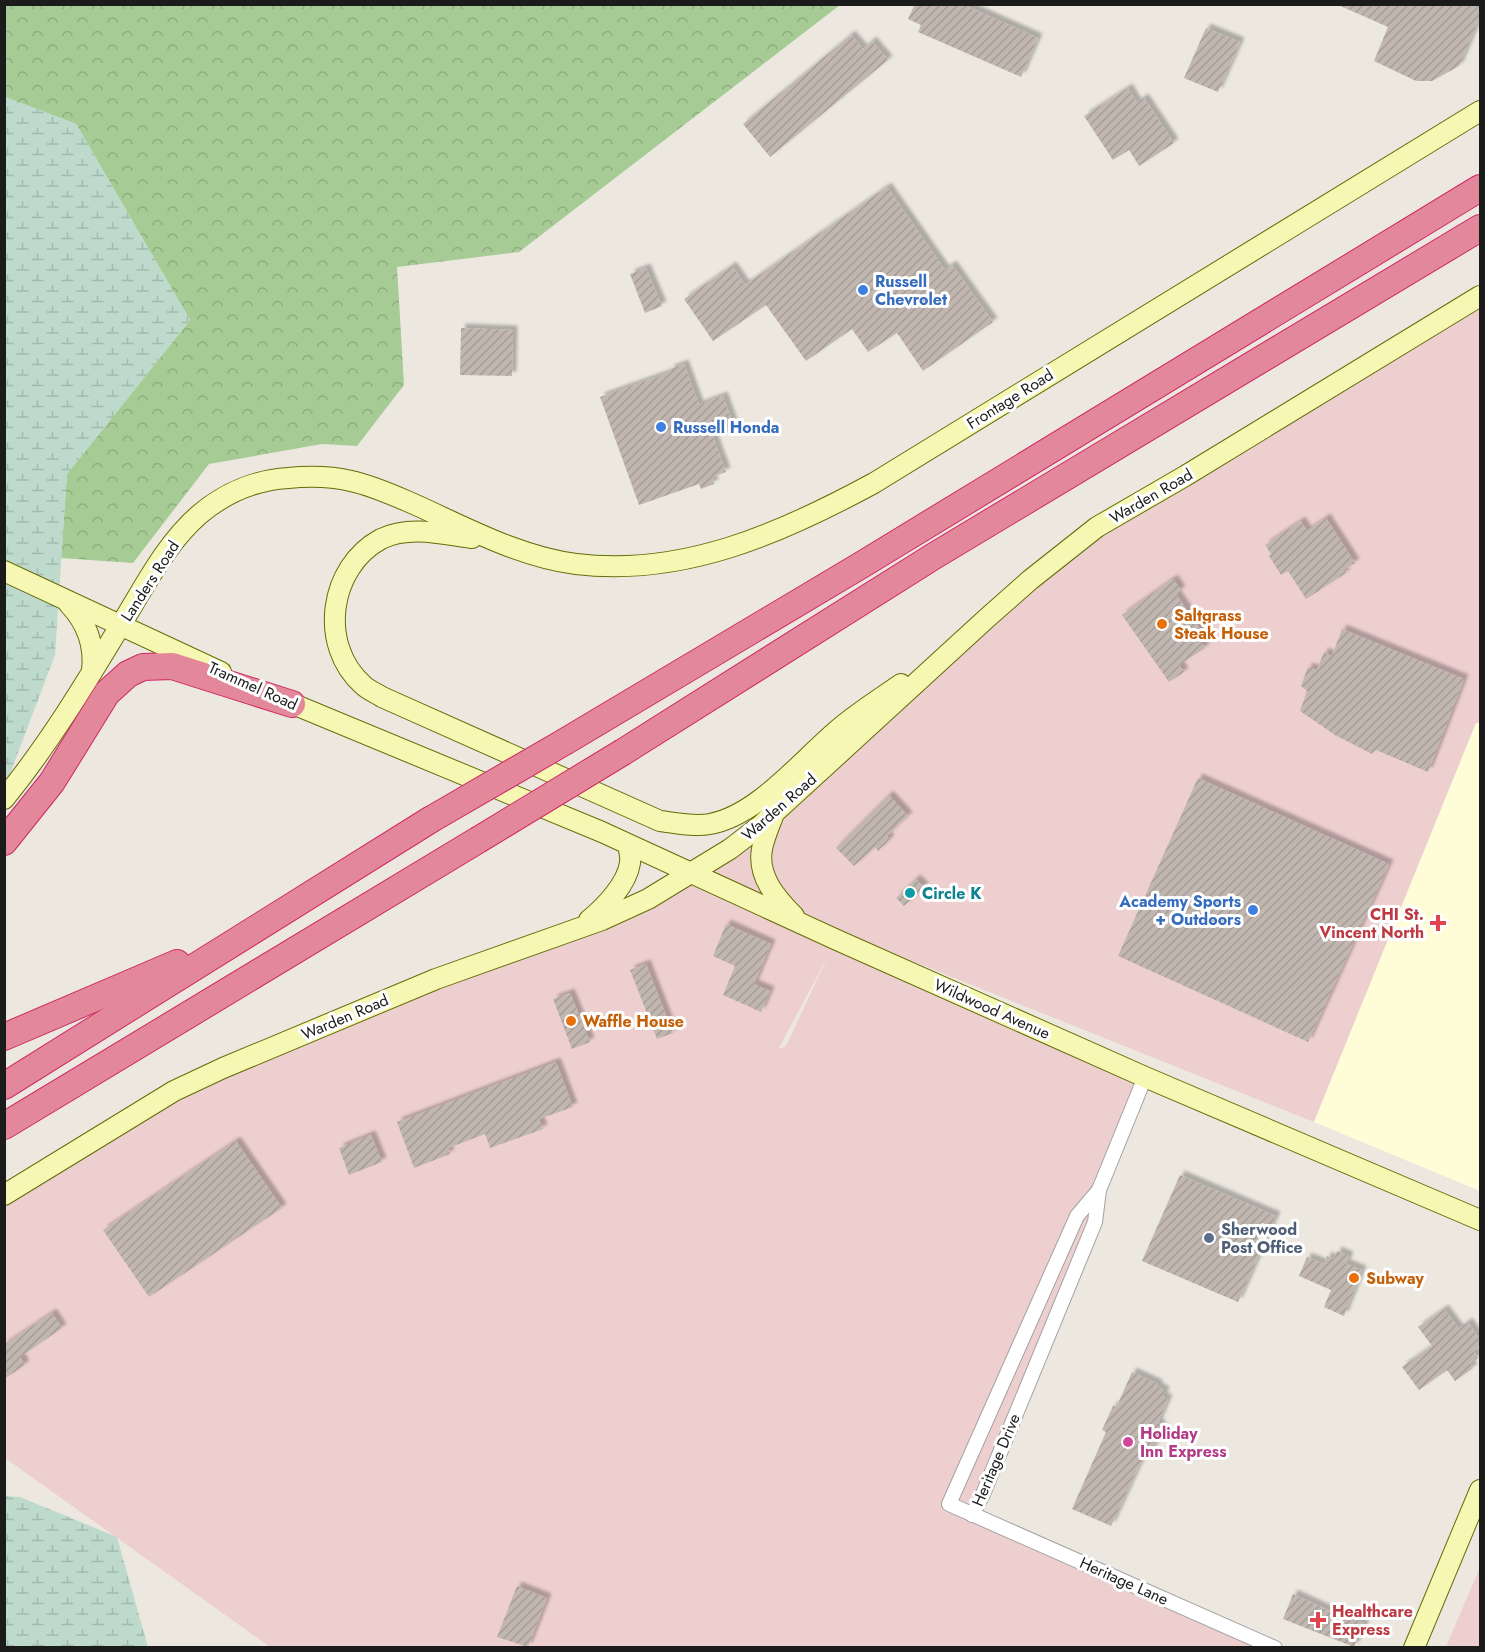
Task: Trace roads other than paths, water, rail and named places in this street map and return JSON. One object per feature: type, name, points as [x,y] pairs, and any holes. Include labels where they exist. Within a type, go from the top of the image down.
[{"type":"highway","points":[[4,1086],[430,820],[873,558],[1480,188]]},
{"type":"highway","points":[[4,1126],[623,752],[934,556],[1480,228]]},
{"type":"highway","points":[[4,842],[52,782],[107,693],[128,674],[143,668],[172,666],[292,704]]},
{"type":"highway","points":[[4,1037],[238,938]]},
{"type":"main road","name":"Frontage Road","points":[[501,543],[539,557],[575,564],[615,567],[650,566],[675,562],[756,540],[841,501],[884,477],[1480,111]]},
{"type":"main road","name":"Warden Road","points":[[4,1195],[174,1091],[436,979],[581,927],[648,899],[691,873],[730,849],[774,814],[1030,580],[1097,527],[1215,458],[1480,296]]},
{"type":"main road","name":"Landers Road","points":[[4,799],[53,735],[167,551],[201,513],[239,489],[265,480],[325,476],[350,480],[376,488],[501,543]]},
{"type":"main road","points":[[501,543],[436,532],[411,531],[382,538],[363,552],[348,571],[339,591],[334,609],[335,631],[340,651],[363,685],[382,697],[660,820],[685,825],[710,825],[735,816],[758,802],[842,726],[962,641]]},
{"type":"main road","name":"Trammel Road","points":[[4,571],[292,704],[506,792]]},
{"type":"main road","points":[[68,602],[79,614],[87,628],[92,644],[92,671]]},
{"type":"main road","name":"Wildwood Avenue","points":[[506,792],[628,844],[1145,1077],[1480,1220]]},
{"type":"main road","points":[[774,814],[761,850],[763,875],[778,899],[802,924]]},
{"type":"main road","points":[[581,927],[605,907],[627,873],[631,862],[628,844]]},
{"type":"main road","points":[[1414,1647],[1480,1490]]},
{"type":"street","name":"Heritage Drive","points":[[1099,1190],[1077,1216],[949,1504],[972,1515],[992,1473],[1095,1222],[1099,1190],[1145,1077]]},
{"type":"street","name":"Heritage Lane","points":[[972,1515],[1275,1647]]},
{"type":"place","name":"Russell Chevrolet","points":[[863,290]]},
{"type":"place","name":"Russell Honda","points":[[661,427]]},
{"type":"place","name":"Saltgrass Steak House","points":[[1162,624]]},
{"type":"place","name":"Circle K","points":[[910,893]]},
{"type":"place","name":"Academy Sports + Outdoors","points":[[1253,910]]},
{"type":"place","name":"CHI St. Vincent North","points":[[1438,923]]},
{"type":"place","name":"Waffle House","points":[[571,1021]]},
{"type":"place","name":"Sherwood Post Office","points":[[1209,1238]]},
{"type":"place","name":"Subway","points":[[1354,1278]]},
{"type":"place","name":"Holiday Inn Express","points":[[1128,1442]]},
{"type":"place","name":"Healthcare Express","points":[[1318,1620]]}]
